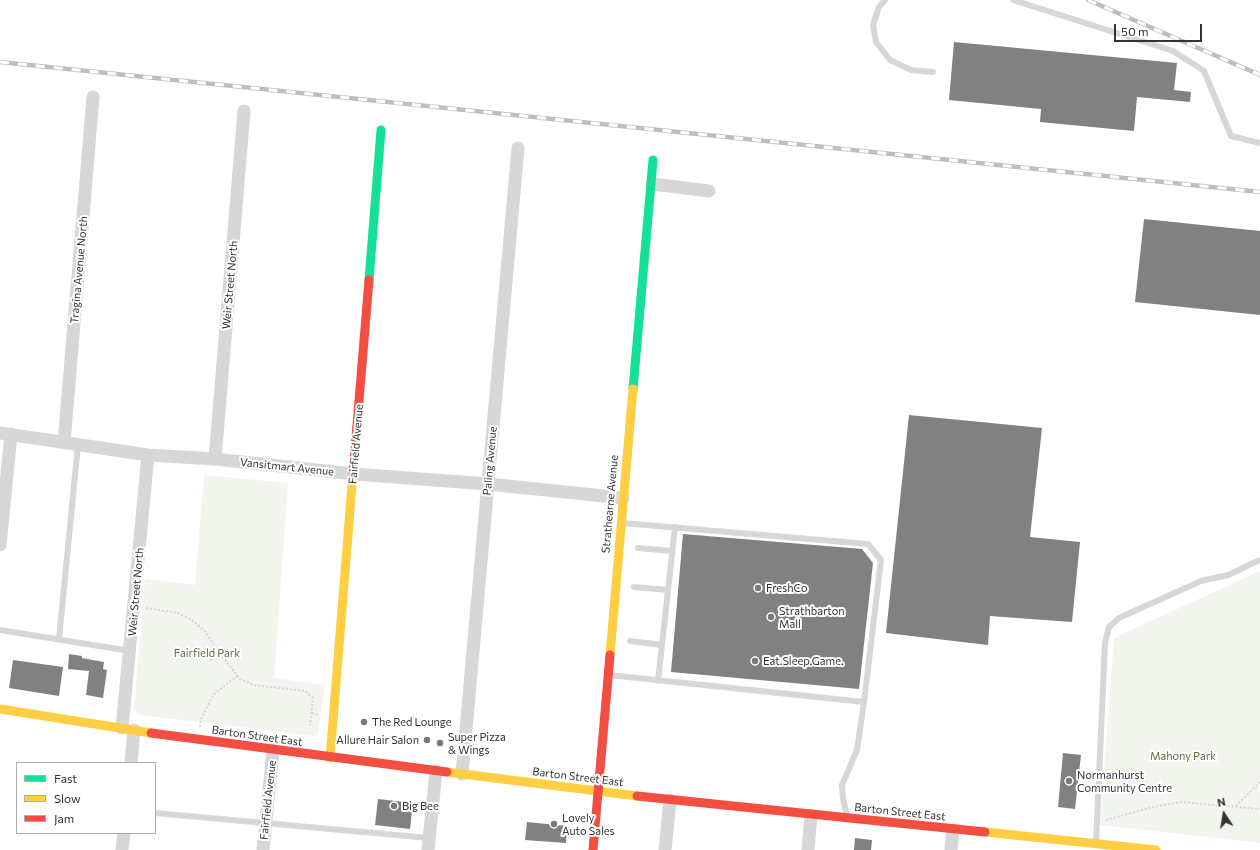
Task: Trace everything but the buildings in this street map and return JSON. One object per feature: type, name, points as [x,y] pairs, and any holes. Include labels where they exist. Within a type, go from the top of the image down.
[{"type":"street","name":"Tragina Avenue North","points":[[64,443],[94,98]]},
{"type":"street","name":"Weir Street North","points":[[215,459],[244,111]]},
{"type":"street","name":"Fairfield Avenue","points":[[330,758],[381,130]]},
{"type":"street","name":"Paling Avenue","points":[[462,774],[518,148]]},
{"type":"street","name":"Strathearne Avenue","points":[[593,850],[653,160]]},
{"type":"street","points":[[652,184],[709,190]]},
{"type":"street","name":"Vansitmart Avenue","points":[[5,433],[148,455],[215,459],[354,474],[488,484],[623,498]]},
{"type":"street","points":[[0,545],[5,433]]},
{"type":"street","name":"Weir Street North","points":[[131,762],[128,729],[130,651],[148,455]]},
{"type":"street","name":"Barton Street East","points":[[0,709],[198,740],[598,792],[953,830],[1095,847],[1156,850]]},
{"type":"street","name":"Fairfield Avenue","points":[[263,850],[273,750]]},
{"type":"street","points":[[428,844],[436,771]]},
{"type":"street","points":[[665,850],[670,800]]},
{"type":"street","points":[[808,850],[811,815]]},
{"type":"street","points":[[951,850],[953,830]]},
{"type":"street","points":[[122,850],[124,834]]},
{"type":"lane","points":[[885,0],[880,6],[873,25],[876,42],[890,60],[912,70],[933,72]]},
{"type":"lane","points":[[1013,0],[1173,51],[1204,71],[1231,136],[1260,143]]},
{"type":"lane","points":[[59,639],[78,445]]},
{"type":"lane","points":[[621,523],[868,544],[881,560],[857,750],[842,785],[847,819]]},
{"type":"lane","points":[[658,681],[675,528]]},
{"type":"lane","points":[[638,548],[672,551]]},
{"type":"lane","points":[[1095,847],[1105,643],[1109,627],[1119,618],[1194,584],[1228,575],[1260,560]]},
{"type":"lane","points":[[634,587],[668,590]]},
{"type":"lane","points":[[0,630],[130,651]]},
{"type":"lane","points":[[630,642],[662,645]]},
{"type":"lane","points":[[608,675],[864,702]]},
{"type":"lane","points":[[156,813],[266,823],[428,844]]},
{"type":"path","points":[[134,607],[178,614],[192,620],[204,630],[220,654],[238,676],[254,685],[304,691],[313,698],[310,725]]},
{"type":"path","points":[[210,661],[220,654]]},
{"type":"path","points":[[198,740],[201,719],[210,700],[214,694],[238,676]]},
{"type":"path","points":[[1236,806],[1260,782]]},
{"type":"path","points":[[1102,821],[1149,808],[1180,802],[1260,809]]},
{"type":"green space","name":"Fairfield Park","points":[[204,475],[288,483],[274,678],[325,685],[318,734],[314,736],[141,715],[134,709],[145,579],[195,585]]},
{"type":"green space","name":"Mahony Park","points":[[1260,571],[1260,843],[1100,825],[1114,638]]},
{"type":"railway","points":[[1088,0],[1260,75]]},
{"type":"railway","points":[[0,62],[1260,192]]},
{"type":"traffic: fast","points":[[369,280],[381,130]]},
{"type":"traffic: fast","points":[[633,389],[653,160]]},
{"type":"traffic: slow","points":[[610,655],[633,389]]},
{"type":"traffic: slow","points":[[330,758],[353,473]]},
{"type":"traffic: slow","points":[[0,709],[151,733]]},
{"type":"traffic: slow","points":[[447,772],[637,796]]},
{"type":"traffic: slow","points":[[985,832],[1156,850]]},
{"type":"traffic: jam","points":[[353,473],[369,280]]},
{"type":"traffic: jam","points":[[593,850],[610,655]]},
{"type":"traffic: jam","points":[[151,733],[447,772]]},
{"type":"traffic: jam","points":[[637,796],[985,832]]},
{"type":"place","name":"FreshCo","points":[[758,588]]},
{"type":"place","name":"Strathbarton Mall","points":[[771,617]]},
{"type":"place","name":"Eat.Sleep.Game.","points":[[755,661]]},
{"type":"place","name":"The Red Lounge","points":[[364,722]]},
{"type":"place","name":"Allure Hair Salon","points":[[427,740]]},
{"type":"place","name":"Super Pizza & Wings","points":[[440,743]]},
{"type":"place","name":"Normanhurst Community Centre","points":[[1069,781]]},
{"type":"place","name":"Big Bee","points":[[394,806]]},
{"type":"place","name":"Lovely Auto Sales","points":[[554,824]]}]
